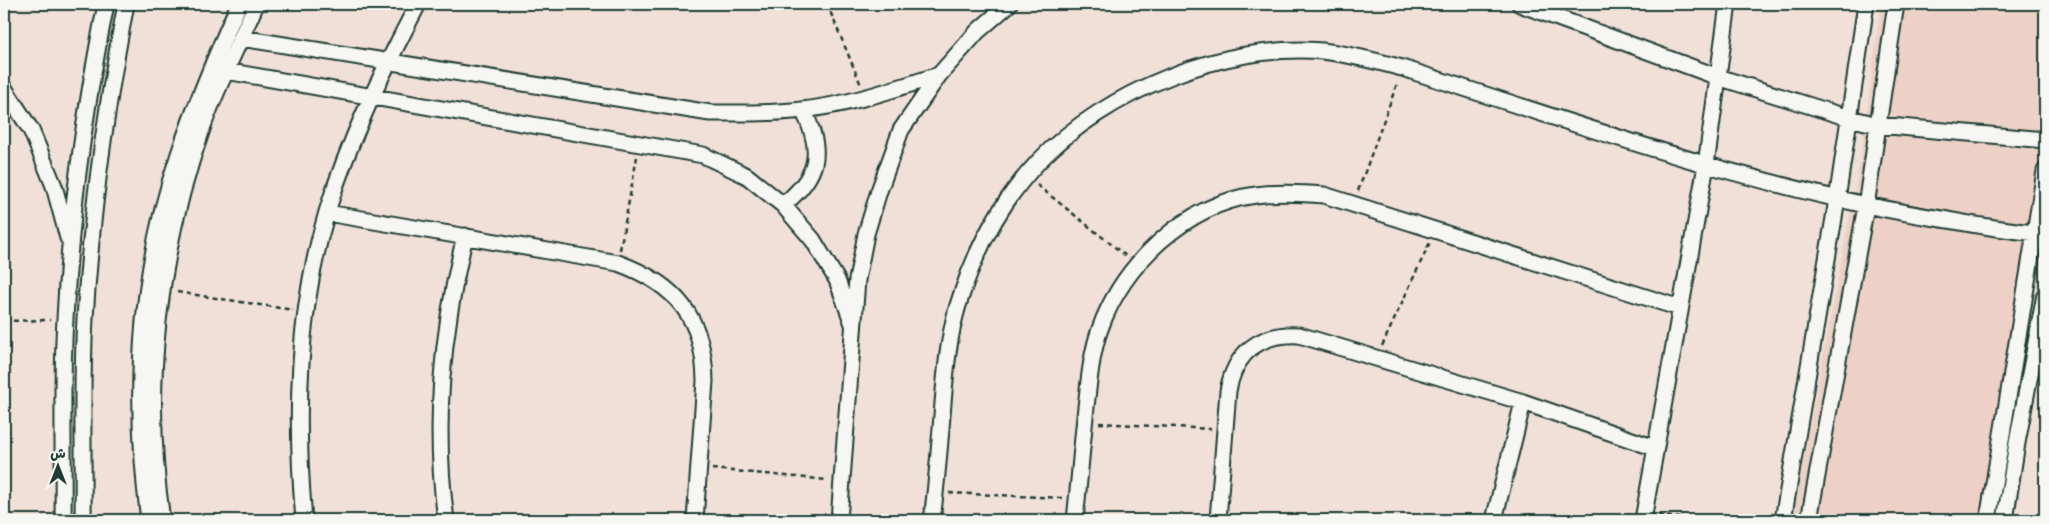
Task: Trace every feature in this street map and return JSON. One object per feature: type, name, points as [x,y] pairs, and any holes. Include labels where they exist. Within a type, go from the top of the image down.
[{"type":"street","points":[[63,520],[64,320],[70,245],[81,149],[106,4]]},
{"type":"street","points":[[83,520],[85,322],[90,247],[101,151],[126,4]]},
{"type":"street","points":[[149,520],[144,483],[140,417],[142,350],[148,284],[161,220],[178,156],[201,94],[239,4]]},
{"type":"street","points":[[162,520],[154,444],[153,392],[155,340],[161,289],[171,233],[186,178],[204,124],[256,4]]},
{"type":"street","points":[[304,520],[299,466],[299,402],[303,338],[312,275],[327,213],[347,154],[388,62],[418,4]]},
{"type":"street","points":[[839,520],[852,324],[857,280],[866,234],[878,191],[901,130],[939,75],[978,31],[1009,4]]},
{"type":"street","points":[[1520,4],[1718,77],[1849,118],[1878,125],[2045,140]]},
{"type":"street","points":[[1643,516],[1706,165],[1728,4]]},
{"type":"street","points":[[1783,520],[1837,200],[1866,4]]},
{"type":"street","points":[[1809,520],[1866,206],[1896,4]]},
{"type":"street","points":[[241,38],[710,112],[757,114],[803,110],[848,102],[939,75]]},
{"type":"street","points":[[932,520],[951,336],[960,297],[974,260],[992,224],[1013,191],[1039,161],[1068,134],[1100,112],[1170,76],[1206,64],[1244,55],[1273,52],[1322,51],[1363,58],[1402,68],[1706,165],[1837,200],[2040,233]]},
{"type":"street","points":[[226,71],[703,155],[747,176],[783,205],[813,240],[832,272],[852,324]]},
{"type":"street","points":[[4,88],[30,130],[54,186],[70,245]]},
{"type":"street","points":[[783,205],[800,191],[812,172],[816,151],[813,130],[803,110]]},
{"type":"street","points":[[1988,520],[2040,233],[2045,171]]},
{"type":"street","points":[[1075,520],[1090,370],[1100,329],[1118,291],[1137,264],[1161,240],[1182,224],[1221,204],[1254,195],[1289,192],[1324,195],[1680,308]]},
{"type":"street","points":[[327,213],[618,263],[642,271],[658,281],[685,309],[695,325],[705,362],[695,520]]},
{"type":"street","points":[[446,520],[440,443],[440,390],[450,304],[465,236]]},
{"type":"street","points":[[2006,520],[2017,443],[2045,295]]},
{"type":"street","points":[[1218,520],[1230,377],[1241,358],[1257,343],[1270,337],[1285,334],[1300,334],[1377,357],[1523,402],[1655,448]]},
{"type":"street","points":[[1494,520],[1523,402]]},
{"type":"path","points":[[827,4],[866,97]]},
{"type":"path","points":[[1354,204],[1402,68]]},
{"type":"path","points":[[618,263],[639,144]]},
{"type":"path","points":[[1026,176],[1137,264]]},
{"type":"path","points":[[1377,357],[1436,230]]},
{"type":"path","points":[[161,289],[307,312]]},
{"type":"path","points":[[4,321],[64,320]]},
{"type":"path","points":[[1085,423],[1225,430]]},
{"type":"path","points":[[699,468],[842,481]]},
{"type":"path","points":[[936,492],[1077,498]]},
{"type":"path","points":[[1643,516],[1693,520]]},
{"type":"shaded area","points":[[1881,4],[2045,4],[2045,230],[1997,520],[1792,520],[1861,157]]}]
